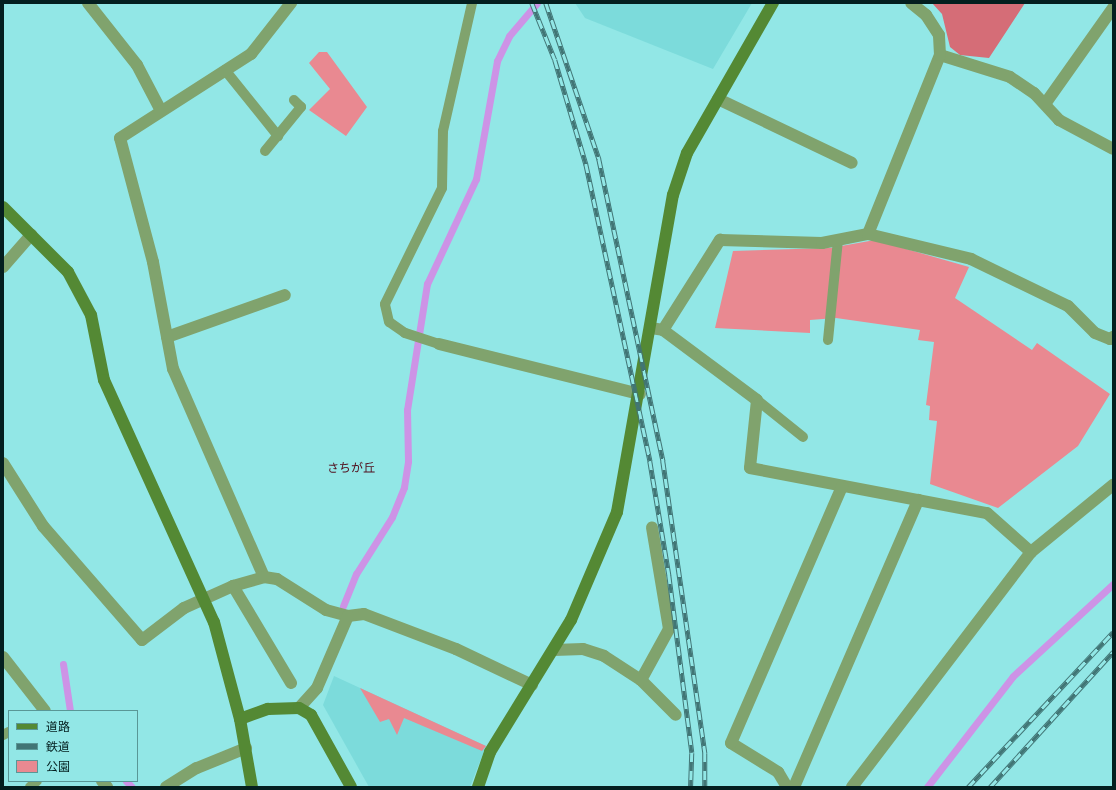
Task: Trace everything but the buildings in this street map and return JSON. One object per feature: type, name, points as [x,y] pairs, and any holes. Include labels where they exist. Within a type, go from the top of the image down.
[{"type":"street","points":[[88,3],[137,65],[160,110]]},
{"type":"street","points":[[264,577],[173,369],[153,262],[120,138],[160,110],[251,54],[291,3]]},
{"type":"street","points":[[478,787],[490,752],[554,650],[595,570],[617,512],[640,394],[673,195],[687,153],[773,3]]},
{"type":"street","points":[[868,234],[940,55],[939,35],[926,15],[911,3]]},
{"type":"street","points":[[1045,104],[1113,8]]},
{"type":"street","points":[[940,55],[1010,77],[1045,104],[1059,120],[1113,149]]},
{"type":"street","points":[[718,100],[852,164]]},
{"type":"street","points":[[3,207],[68,272],[91,316],[104,380],[214,622],[240,719],[252,787]]},
{"type":"street","points":[[663,330],[720,240],[838,240],[868,234],[971,259],[1068,306],[1095,333],[1110,340],[1113,337]]},
{"type":"street","points":[[3,267],[31,235]]},
{"type":"street","points":[[167,337],[285,295]]},
{"type":"street","points":[[651,328],[663,330],[757,400],[750,468],[987,513],[1031,552]]},
{"type":"street","points":[[439,344],[640,394]]},
{"type":"street","points":[[3,463],[43,526],[142,640],[184,608],[233,586],[264,577],[277,579],[326,610],[348,616],[364,614],[456,649],[532,685]]},
{"type":"street","points":[[852,787],[1031,552],[1113,485]]},
{"type":"street","points":[[787,787],[778,772],[731,742],[842,486]]},
{"type":"street","points":[[794,787],[918,500]]},
{"type":"street","points":[[641,680],[669,629],[652,527]]},
{"type":"street","points":[[233,586],[291,683]]},
{"type":"street","points":[[299,708],[317,688],[348,616]]},
{"type":"street","points":[[554,650],[583,649],[604,656],[641,680],[676,715]]},
{"type":"street","points":[[3,657],[44,710]]},
{"type":"street","points":[[240,719],[268,709],[299,708],[310,715],[351,787]]},
{"type":"street","points":[[166,787],[197,768],[246,748]]},
{"type":"lane","points":[[439,344],[405,333],[389,322],[385,304],[442,188],[443,131],[472,3]]},
{"type":"lane","points":[[225,70],[278,136]]},
{"type":"lane","points":[[265,151],[301,107],[294,100]]},
{"type":"lane","points":[[828,340],[838,240]]},
{"type":"lane","points":[[757,400],[803,437]]},
{"type":"shaded area","points":[[575,3],[752,3],[713,69],[585,18]]},
{"type":"shaded area","points":[[932,3],[1025,3],[989,58],[960,55],[950,47],[942,14]]},
{"type":"shaded area","points":[[334,676],[486,746],[470,787],[369,787],[323,705]]},
{"type":"green space","points":[[319,52],[327,52],[367,107],[346,136],[309,110],[330,89],[309,63]]},
{"type":"green space","points":[[875,240],[969,267],[955,298],[1032,350],[1037,343],[1110,394],[1078,446],[998,508],[930,484],[937,421],[929,420],[930,406],[926,405],[934,342],[918,340],[920,330],[836,318],[810,320],[810,333],[715,328],[733,251],[830,248]]},
{"type":"green space","points":[[360,688],[486,746],[482,751],[404,718],[397,735],[389,719],[380,722]]},
{"type":"waterway","points":[[343,606],[356,574],[392,517],[404,487],[408,461],[407,410],[427,284],[476,179],[497,61],[509,36],[537,3]]},
{"type":"waterway","points":[[927,787],[1013,676],[1113,584]]},
{"type":"waterway","points":[[63,664],[70,710]]},
{"type":"waterway","points":[[127,782],[132,787]]},
{"type":"railway","points":[[532,3],[555,60],[586,164],[650,461],[669,575],[692,753],[691,787]]},
{"type":"railway","points":[[546,3],[599,159],[663,461],[705,753],[705,787]]},
{"type":"railway","points":[[968,787],[1113,632]]},
{"type":"railway","points":[[990,787],[1113,652]]},
{"type":"district","name":"さちが丘","points":[[351,469]]}]
